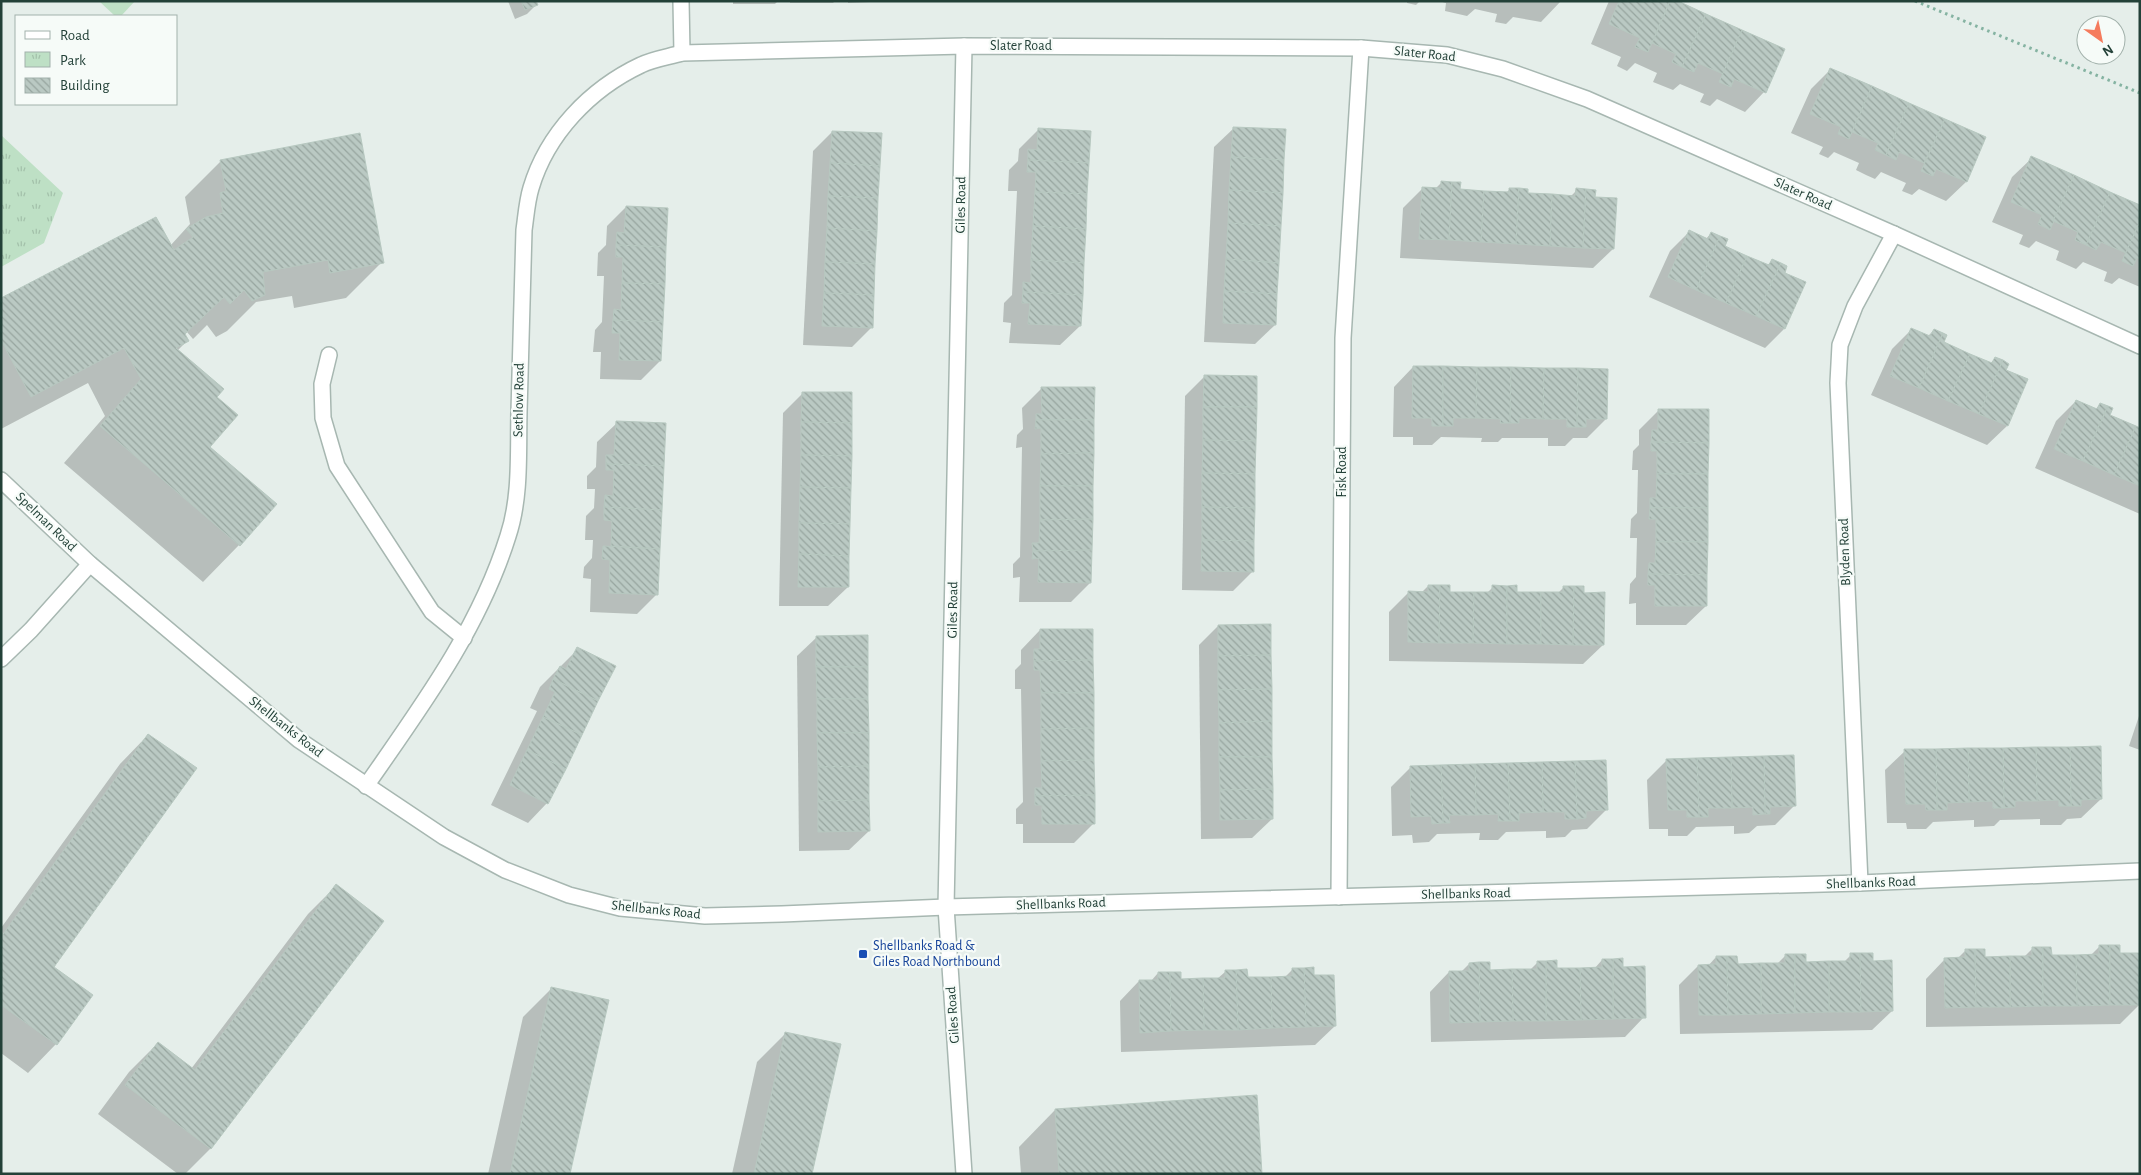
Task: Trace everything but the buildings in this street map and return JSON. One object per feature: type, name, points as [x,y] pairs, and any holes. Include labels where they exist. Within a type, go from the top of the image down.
[{"type":"street","points":[[681,1],[682,53]]},
{"type":"street","name":"Slater Road","points":[[682,53],[964,46],[1361,48],[1447,55],[1503,69],[1586,99],[1894,234],[2140,346]]},
{"type":"street","name":"Giles Road","points":[[964,46],[946,907],[964,1174]]},
{"type":"street","name":"Fisk Road","points":[[1339,897],[1344,338],[1361,48]]},
{"type":"street","name":"Sethlow Road","points":[[366,786],[420,708],[464,638],[491,582],[509,534],[518,479],[524,230],[534,180],[544,154],[567,121],[603,87],[642,65],[682,53]]},
{"type":"street","name":"Blyden Road","points":[[1860,883],[1838,374],[1840,345],[1852,314],[1894,234]]},
{"type":"street","points":[[329,355],[322,384],[323,418],[337,466],[432,612],[464,638]]},
{"type":"street","name":"Spelman Road","points":[[1,480],[90,564]]},
{"type":"street","points":[[1,658],[31,630],[90,564]]},
{"type":"street","name":"Shellbanks Road","points":[[90,564],[299,740],[444,837],[505,870],[569,895],[620,908],[705,916],[946,907],[1860,883],[2140,871]]},
{"type":"path","points":[[1914,1],[2140,93]]},
{"type":"green space","points":[[99,1],[135,1],[122,15],[114,15]]},
{"type":"green space","points":[[1,135],[63,193],[44,243],[1,267]]},
{"type":"place","name":"Shellbanks Road & Giles Road Northbound","points":[[863,954]]}]
